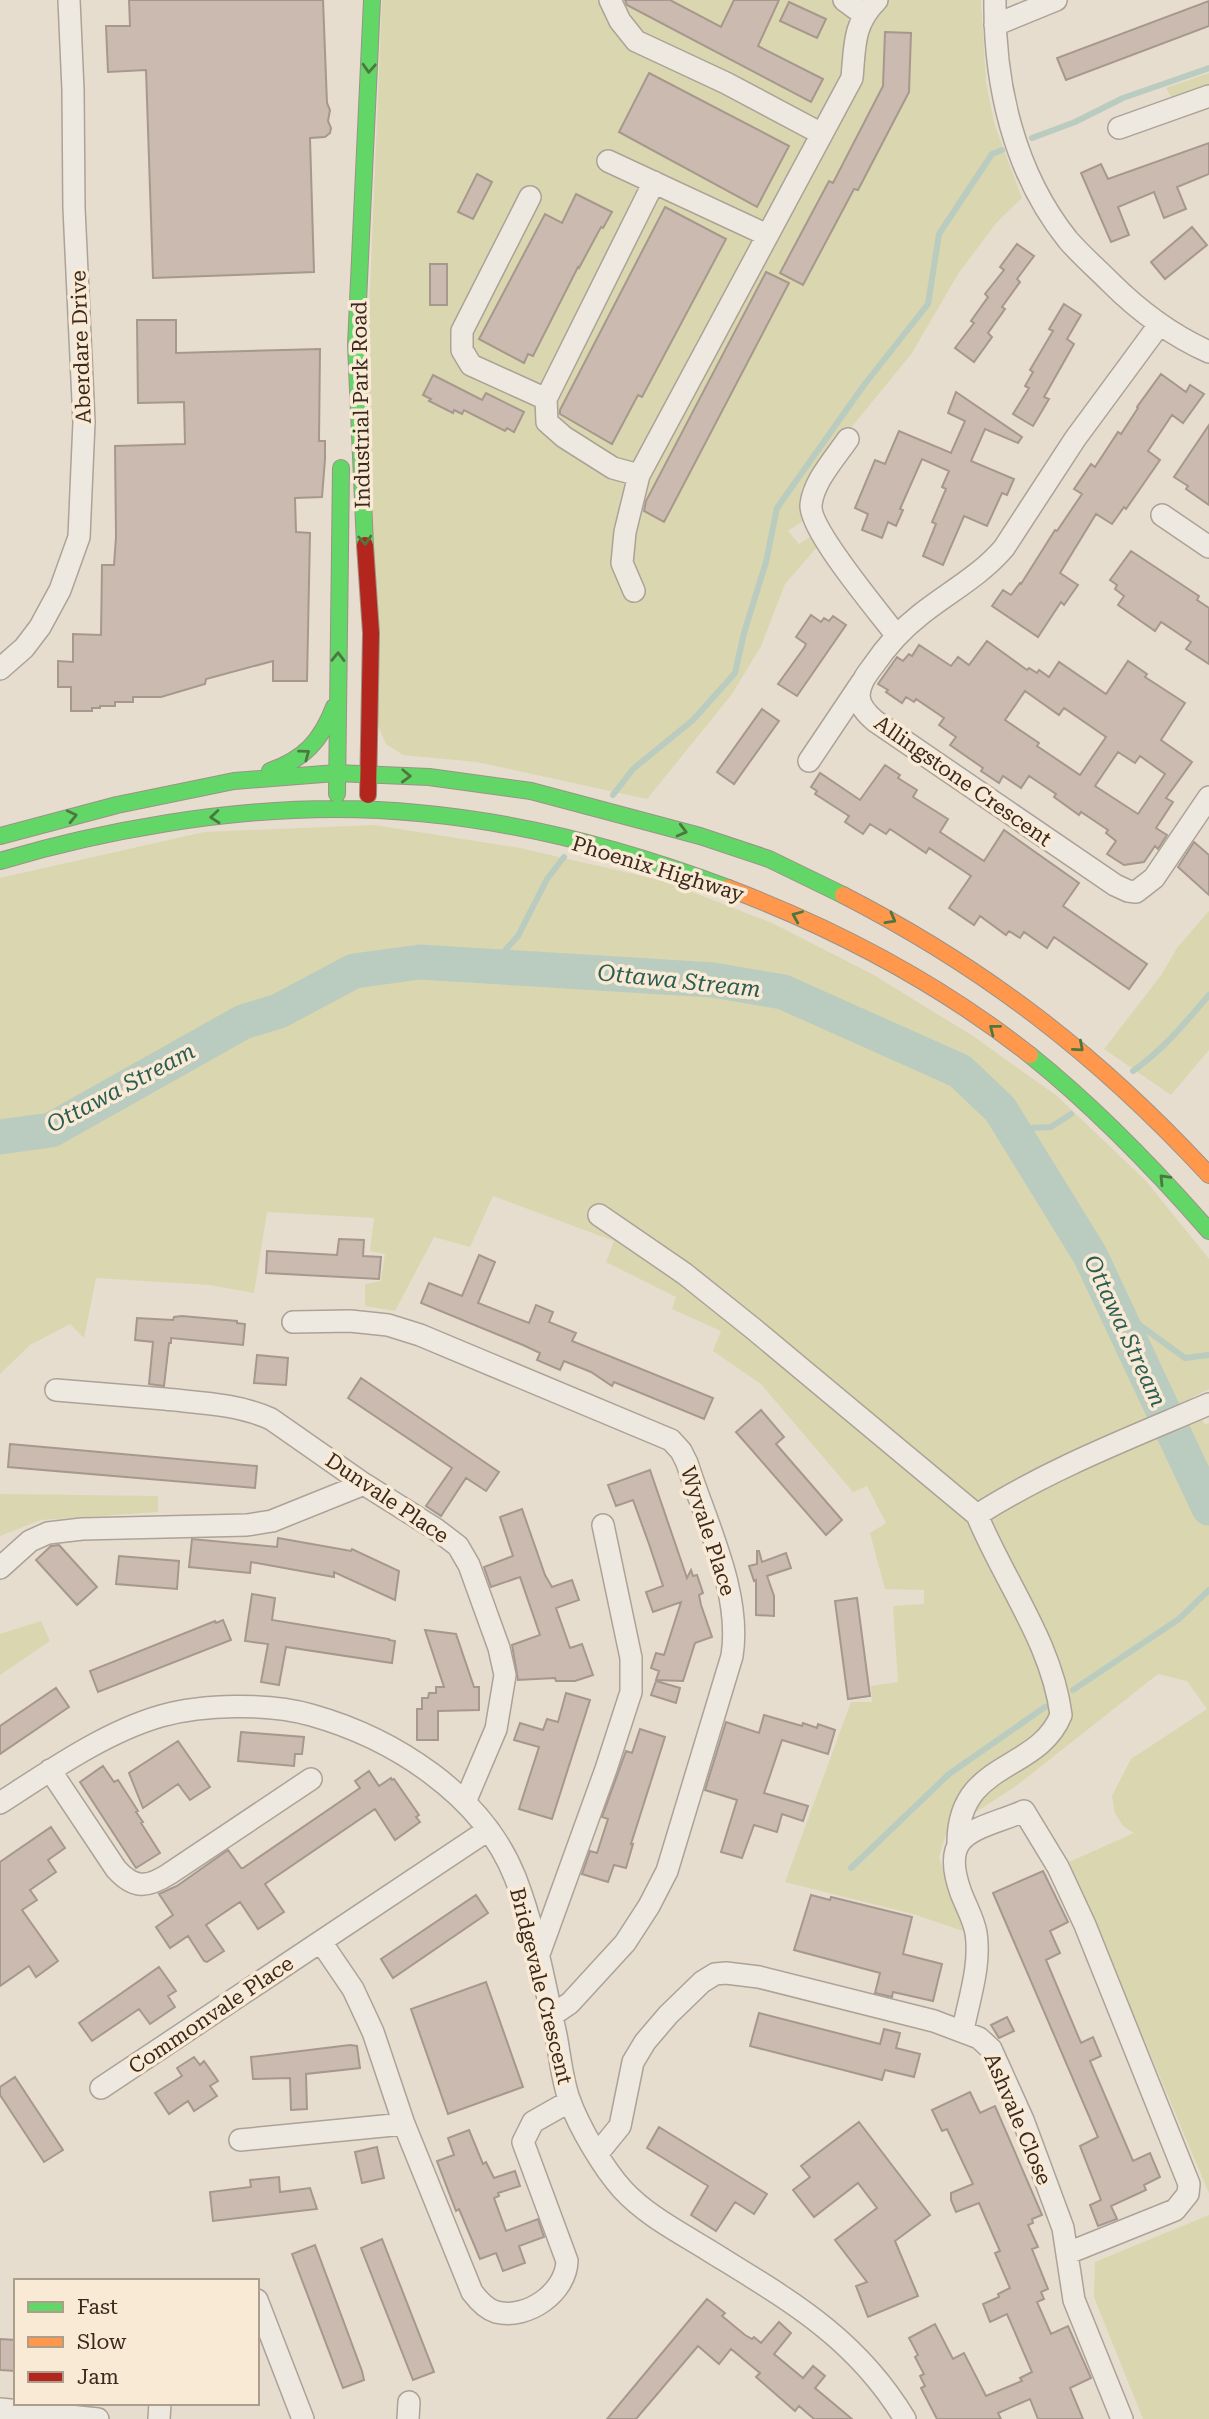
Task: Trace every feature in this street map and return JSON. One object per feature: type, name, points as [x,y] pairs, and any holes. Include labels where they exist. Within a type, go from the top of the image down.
[{"type":"main road","name":"Industrial Park Road","points":[[368,810],[372,634],[361,493],[356,345],[372,0]]},
{"type":"main road","name":"Industrial Park Road","points":[[342,405],[355,13]]},
{"type":"main road","name":"Industrial Park Road","points":[[337,809],[341,456]]},
{"type":"main road","points":[[242,779],[282,767],[312,750],[321,737],[338,696]]},
{"type":"main road","name":"Phoenix Highway","points":[[0,836],[178,790],[242,779],[338,774],[445,777],[524,789],[694,834],[763,856],[892,918],[1015,998],[1065,1035],[1115,1079],[1173,1134],[1209,1175]]},
{"type":"main road","name":"Phoenix Highway","points":[[0,861],[29,852],[201,819],[337,809],[368,810],[512,828],[607,850],[738,891],[820,926],[888,961],[983,1020],[1055,1076],[1122,1136],[1173,1188],[1209,1231]]},
{"type":"street","name":"Aberdare Drive","points":[[0,669],[23,648],[40,627],[60,590],[79,537],[84,422],[74,208],[69,0]]},
{"type":"street","points":[[610,0],[620,21],[636,40],[726,83],[820,133]]},
{"type":"street","points":[[634,591],[622,563],[625,532],[639,475],[820,133],[852,78],[855,41],[870,7],[844,0]]},
{"type":"street","points":[[995,0],[1000,81],[1009,122],[1027,171],[1067,238],[1132,304],[1159,325],[1209,352]]},
{"type":"street","points":[[995,25],[1056,0]]},
{"type":"street","points":[[1118,128],[1209,96]]},
{"type":"street","points":[[608,161],[767,236]]},
{"type":"street","points":[[639,475],[612,468],[564,437],[547,422],[546,399],[654,182]]},
{"type":"street","points":[[530,197],[462,331],[462,350],[471,365],[546,399]]},
{"type":"street","points":[[809,761],[863,680],[897,636],[921,614],[990,563],[1004,548],[1075,439],[1159,325]]},
{"type":"street","points":[[848,439],[815,490],[811,506],[813,522],[897,636]]},
{"type":"street","points":[[1162,515],[1209,547]]},
{"type":"street","name":"Allingstone Crescent","points":[[863,680],[859,693],[860,703],[875,721],[1115,885],[1128,891],[1136,892],[1154,878],[1209,797]]},
{"type":"street","points":[[599,1215],[685,1274],[976,1515],[990,1548],[1034,1629],[1059,1699],[1061,1715],[1046,1739],[977,1787],[959,1817],[958,1843],[953,1854],[955,1870],[976,1932],[977,1957],[963,2030]]},
{"type":"street","name":"Wyvale Place","points":[[293,1322],[350,1321],[388,1325],[420,1335],[671,1440],[687,1463],[730,1591],[735,1617],[732,1656],[667,1871],[625,1943],[570,2003],[551,2016]]},
{"type":"street","name":"Dunvale Place","points":[[56,1390],[187,1401],[257,1412],[437,1530],[457,1546],[474,1577],[499,1648],[505,1675],[496,1729],[465,1802]]},
{"type":"street","points":[[976,1515],[1011,1493],[1048,1475],[1209,1404]]},
{"type":"street","points":[[0,1568],[30,1541],[48,1533],[82,1529],[247,1525],[272,1521],[364,1484]]},
{"type":"street","points":[[538,1956],[631,1692],[631,1658],[603,1525]]},
{"type":"street","name":"Bridgevale Crescent","points":[[0,1803],[104,1739],[161,1716],[201,1709],[254,1707],[308,1714],[357,1731],[407,1757],[465,1802],[488,1830],[513,1873],[529,1917],[570,2101],[598,2153],[622,2189],[646,2211],[774,2289],[819,2323],[852,2351],[905,2419]]},
{"type":"street","points":[[50,1770],[116,1869],[138,1885],[161,1879],[311,1779]]},
{"type":"street","points":[[958,1843],[975,1831],[1024,1811],[1058,1867],[1085,1926],[1189,2184],[1188,2194],[1175,2210],[1068,2253]]},
{"type":"street","name":"Commonvale Place","points":[[101,2088],[488,1830]]},
{"type":"street","points":[[321,1942],[353,1989],[365,2014],[404,2124],[472,2292],[482,2304],[495,2312],[512,2313],[546,2300],[566,2274],[566,2261],[523,2142],[533,2122],[570,2101]]},
{"type":"street","name":"Ashvale Close","points":[[598,2153],[620,2126],[634,2062],[645,2042],[668,2015],[702,1982],[715,1974],[759,1977],[934,2021],[979,2038],[991,2049],[1023,2120],[1063,2228],[1074,2300],[1122,2419]]},
{"type":"street","points":[[240,2140],[404,2124]]},
{"type":"street","points":[[259,2305],[303,2419]]},
{"type":"street","points":[[0,2409],[98,2419]]},
{"type":"shaded area","points":[[382,0],[981,0],[986,83],[995,126],[1022,198],[997,222],[958,274],[912,353],[801,489],[803,521],[788,531],[799,544],[813,535],[817,547],[785,584],[761,646],[732,694],[647,799],[477,762],[403,755],[386,744],[377,723],[367,359]]},
{"type":"shaded area","points":[[1209,73],[1209,86],[1173,100],[1166,88]]},
{"type":"shaded area","points":[[374,825],[520,848],[664,881],[772,923],[872,974],[973,1036],[1057,1096],[1146,1181],[1209,1259],[1209,1389],[1191,1398],[1205,1425],[1209,1423],[1209,2193],[1069,1862],[1134,1833],[1123,1826],[1115,1813],[1112,1796],[1131,1759],[1207,1709],[1187,1681],[1158,1674],[1016,1786],[947,1831],[939,1857],[963,1931],[913,1914],[785,1882],[851,1702],[872,1702],[871,1686],[898,1682],[893,1606],[924,1604],[924,1590],[885,1589],[870,1533],[886,1523],[867,1486],[853,1492],[761,1384],[713,1351],[721,1331],[672,1309],[676,1297],[606,1262],[614,1241],[493,1196],[470,1247],[434,1237],[395,1311],[365,1306],[365,1284],[381,1281],[385,1254],[370,1251],[374,1218],[267,1212],[254,1293],[210,1285],[96,1278],[84,1338],[70,1324],[30,1345],[0,1374],[0,878],[204,832]]},
{"type":"shaded area","points":[[1209,911],[1209,1050],[1171,1095],[1104,1049],[1162,974],[1177,948]]},
{"type":"shaded area","points":[[0,1494],[158,1496],[158,1512],[41,1520],[0,1536]]},
{"type":"shaded area","points":[[41,1621],[50,1641],[0,1675],[0,1634]]},
{"type":"shaded area","points":[[1209,2215],[1209,2419],[1143,2419],[1094,2297],[1095,2262]]},
{"type":"building","points":[[129,0],[323,0],[327,103],[330,110],[328,121],[331,128],[325,137],[310,138],[314,272],[153,278],[146,70],[108,72],[106,26],[130,26]]},
{"type":"building","points":[[625,0],[670,0],[721,27],[734,0],[779,0],[758,46],[823,79],[811,102],[627,5]]},
{"type":"building","points":[[1209,1],[1209,26],[1066,80],[1057,58]]},
{"type":"building","points":[[789,2],[826,19],[817,38],[780,21]]},
{"type":"building","points":[[885,32],[911,33],[909,92],[858,190],[854,189],[803,285],[780,273],[829,181],[833,183],[883,86]]},
{"type":"building","points":[[649,73],[789,146],[757,207],[619,132]]},
{"type":"building","points":[[1209,143],[1209,174],[1177,187],[1186,209],[1164,218],[1154,192],[1118,207],[1129,235],[1111,242],[1081,173],[1101,164],[1108,179]]},
{"type":"building","points":[[477,174],[492,182],[473,219],[458,212]]},
{"type":"building","points":[[576,194],[612,212],[578,267],[533,356],[528,354],[524,363],[479,339],[545,214],[562,223]]},
{"type":"building","points":[[665,207],[726,239],[642,397],[638,395],[612,444],[560,414],[560,410]]},
{"type":"building","points":[[1192,227],[1207,245],[1165,279],[1151,262]]},
{"type":"building","points":[[1017,244],[1034,256],[1017,279],[1020,282],[988,333],[992,337],[974,362],[955,348],[974,323],[971,321],[988,297],[985,294],[1004,270],[1000,267]]},
{"type":"building","points":[[430,264],[447,264],[447,305],[430,305]]},
{"type":"building","points":[[766,272],[789,283],[664,522],[644,511],[646,501]]},
{"type":"building","points":[[1064,304],[1081,315],[1067,339],[1074,344],[1044,397],[1049,399],[1033,426],[1013,414],[1029,388],[1025,386],[1033,372],[1030,370],[1053,331],[1049,329]]},
{"type":"building","points":[[137,320],[176,320],[176,353],[320,349],[319,441],[325,441],[322,497],[295,498],[296,532],[310,533],[307,681],[273,681],[273,661],[206,679],[205,684],[161,697],[133,697],[133,702],[115,702],[115,706],[100,706],[92,708],[92,711],[71,711],[71,687],[58,687],[58,661],[73,662],[73,634],[101,635],[102,565],[114,565],[115,446],[185,444],[184,402],[138,403]]},
{"type":"building","points":[[1161,374],[1186,392],[1190,385],[1204,394],[1183,423],[1172,415],[1148,451],[1160,460],[1126,509],[1124,507],[1112,524],[1096,514],[1060,573],[1078,585],[1064,605],[1061,602],[1038,637],[992,606],[1003,590],[1011,595],[1021,584],[1055,530],[1057,531],[1082,494],[1074,489],[1091,464],[1095,467],[1118,432],[1121,434]]},
{"type":"building","points":[[433,375],[482,400],[486,393],[524,412],[514,432],[507,428],[505,431],[464,410],[462,414],[454,410],[453,413],[429,401],[431,399],[423,395]]},
{"type":"building","points":[[956,392],[1022,437],[1018,443],[985,429],[971,461],[1014,479],[1007,495],[1002,493],[987,526],[964,516],[943,565],[923,556],[936,524],[932,522],[946,489],[942,487],[949,471],[922,459],[900,509],[903,510],[896,526],[888,522],[882,538],[862,530],[868,514],[855,508],[875,460],[885,464],[899,431],[951,453],[965,421],[948,413]]},
{"type":"building","points":[[1209,425],[1209,505],[1174,477]]},
{"type":"building","points":[[1131,551],[1199,596],[1197,600],[1209,608],[1209,664],[1186,649],[1191,642],[1161,622],[1155,631],[1118,605],[1124,596],[1115,589],[1117,585],[1110,580]]},
{"type":"building","points":[[811,615],[821,622],[824,618],[829,621],[833,616],[846,625],[797,696],[778,684],[806,644],[796,637]]},
{"type":"building","points":[[987,641],[1027,670],[1029,668],[1037,673],[1039,670],[1049,677],[1059,662],[1106,694],[1128,661],[1147,674],[1145,677],[1185,703],[1161,740],[1192,762],[1166,798],[1173,802],[1156,828],[1167,835],[1158,849],[1155,846],[1144,862],[1124,865],[1107,854],[1116,841],[1106,833],[1108,830],[1081,812],[1079,815],[1054,797],[1056,794],[1029,776],[1021,788],[1003,776],[999,783],[950,745],[956,737],[939,725],[944,718],[916,699],[914,702],[906,697],[902,703],[878,684],[897,657],[903,661],[909,654],[912,656],[919,645],[951,666],[958,657],[969,665]],"holes":[[[1025,691],[1059,715],[1064,708],[1106,737],[1080,775],[1005,720]],[[1118,752],[1135,763],[1140,756],[1165,774],[1138,814],[1095,786]]]},
{"type":"building","points":[[762,709],[779,721],[734,784],[717,772]]},
{"type":"building","points":[[885,765],[900,775],[898,778],[917,790],[913,797],[948,819],[940,832],[984,861],[1004,830],[1079,883],[1063,906],[1147,964],[1129,989],[1054,937],[1047,948],[1024,932],[1020,938],[1009,931],[1006,935],[980,916],[974,925],[949,908],[971,876],[929,848],[926,853],[890,829],[886,834],[870,824],[863,834],[845,822],[849,816],[815,794],[817,791],[811,787],[820,773],[860,800]]},
{"type":"building","points":[[1194,842],[1209,855],[1209,895],[1178,867]]},
{"type":"building","points":[[339,1239],[364,1240],[363,1256],[381,1257],[379,1279],[266,1273],[267,1251],[337,1255]]},
{"type":"building","points":[[479,1255],[495,1262],[478,1303],[529,1323],[536,1305],[553,1312],[549,1322],[576,1333],[572,1341],[713,1398],[704,1419],[614,1382],[612,1386],[591,1372],[564,1361],[560,1370],[537,1360],[540,1353],[421,1303],[429,1283],[462,1296]]},
{"type":"building","points":[[174,1317],[245,1324],[243,1345],[171,1338],[164,1386],[149,1384],[153,1342],[135,1340],[137,1318],[173,1320]]},
{"type":"building","points":[[257,1355],[288,1358],[286,1385],[254,1383]]},
{"type":"building","points":[[361,1378],[499,1472],[486,1491],[466,1478],[441,1516],[426,1506],[452,1468],[348,1398]]},
{"type":"building","points":[[761,1410],[784,1437],[776,1444],[842,1520],[826,1535],[736,1432]]},
{"type":"building","points":[[10,1444],[257,1466],[255,1488],[8,1467]]},
{"type":"building","points":[[650,1470],[687,1578],[691,1570],[693,1576],[697,1575],[703,1593],[699,1595],[701,1605],[712,1637],[695,1643],[683,1681],[656,1680],[659,1671],[651,1668],[656,1653],[664,1655],[681,1602],[653,1612],[646,1592],[663,1586],[649,1544],[633,1500],[616,1506],[608,1485]]},
{"type":"building","points":[[522,1509],[545,1575],[552,1587],[572,1580],[579,1600],[556,1608],[570,1648],[582,1644],[593,1675],[575,1681],[556,1681],[555,1678],[518,1680],[512,1645],[540,1635],[520,1577],[491,1587],[484,1567],[513,1556],[500,1517]]},
{"type":"building","points":[[278,1538],[351,1551],[352,1549],[399,1571],[395,1600],[334,1572],[334,1577],[251,1562],[250,1573],[189,1567],[192,1539],[277,1547]]},
{"type":"building","points":[[59,1545],[97,1587],[77,1605],[36,1560],[51,1546]]},
{"type":"building","points":[[757,1551],[762,1562],[786,1553],[791,1568],[767,1576],[774,1596],[774,1616],[756,1615],[756,1580],[754,1581],[749,1566],[757,1564]]},
{"type":"building","points":[[119,1556],[179,1561],[177,1589],[116,1584]]},
{"type":"building","points":[[252,1594],[275,1598],[272,1620],[395,1641],[392,1663],[286,1647],[279,1685],[261,1682],[268,1644],[245,1641]]},
{"type":"building","points":[[857,1598],[870,1696],[848,1699],[835,1601]]},
{"type":"building","points":[[223,1620],[231,1640],[98,1692],[90,1671]]},
{"type":"building","points":[[425,1630],[456,1634],[474,1687],[479,1687],[479,1710],[438,1711],[438,1740],[417,1740],[417,1709],[422,1709],[422,1698],[428,1698],[429,1693],[436,1693],[436,1687],[444,1687]]},
{"type":"building","points":[[656,1681],[680,1688],[676,1703],[651,1695]]},
{"type":"building","points":[[56,1688],[69,1707],[0,1754],[0,1726]]},
{"type":"building","points":[[566,1693],[590,1700],[552,1819],[519,1809],[539,1747],[514,1740],[520,1723],[543,1730],[547,1719],[558,1722]]},
{"type":"building","points":[[764,1715],[802,1726],[803,1723],[817,1728],[818,1724],[835,1730],[828,1754],[782,1740],[764,1793],[808,1806],[803,1821],[782,1814],[777,1832],[754,1825],[742,1858],[721,1852],[737,1800],[705,1790],[726,1722],[759,1733]]},
{"type":"building","points":[[640,1729],[665,1737],[626,1868],[614,1865],[608,1882],[582,1874],[590,1851],[597,1853],[608,1819],[602,1817],[626,1751],[632,1753]]},
{"type":"building","points":[[241,1732],[304,1737],[302,1754],[295,1754],[294,1766],[238,1761]]},
{"type":"building","points":[[178,1741],[210,1787],[190,1800],[178,1784],[143,1808],[129,1773]]},
{"type":"building","points":[[103,1766],[114,1782],[118,1780],[160,1853],[136,1868],[80,1782]]},
{"type":"building","points":[[369,1771],[379,1786],[391,1778],[394,1779],[419,1815],[416,1817],[420,1822],[395,1840],[375,1809],[265,1884],[284,1912],[258,1929],[240,1902],[206,1925],[224,1951],[207,1962],[188,1936],[170,1948],[156,1927],[173,1915],[159,1894],[177,1886],[228,1850],[243,1868],[360,1788],[355,1781]]},
{"type":"building","points":[[51,1827],[65,1848],[48,1860],[56,1872],[30,1890],[37,1900],[22,1910],[58,1961],[36,1977],[29,1966],[0,1986],[0,1862]]},
{"type":"building","points":[[1043,1871],[1068,1922],[1050,1931],[1060,1953],[1046,1960],[1081,2043],[1093,2037],[1101,2056],[1090,2061],[1133,2161],[1150,2153],[1160,2177],[1144,2185],[1146,2190],[1111,2206],[1117,2219],[1098,2226],[1090,2205],[1101,2200],[1080,2146],[1098,2137],[993,1893]]},
{"type":"building","points":[[476,1895],[488,1913],[393,1978],[381,1959]]},
{"type":"building","points":[[811,1895],[830,1900],[831,1897],[912,1917],[903,1954],[942,1964],[933,2001],[893,1992],[892,1997],[875,1993],[880,1973],[794,1950]]},
{"type":"building","points":[[159,1967],[176,1991],[168,1996],[175,2007],[150,2024],[139,2009],[92,2041],[79,2023]]},
{"type":"building","points":[[486,1982],[523,2087],[448,2114],[411,2009]]},
{"type":"building","points":[[759,2013],[880,2044],[884,2029],[900,2033],[896,2048],[920,2054],[914,2077],[885,2070],[882,2080],[750,2046]]},
{"type":"building","points":[[1007,2017],[1014,2031],[999,2038],[991,2025]]},
{"type":"building","points":[[357,2046],[360,2068],[306,2074],[307,2109],[291,2110],[290,2078],[253,2079],[251,2057]]},
{"type":"building","points":[[194,2057],[200,2065],[204,2061],[218,2081],[210,2086],[217,2096],[194,2111],[188,2101],[169,2114],[155,2093],[182,2076],[177,2068]]},
{"type":"building","points":[[15,2077],[63,2150],[44,2162],[0,2095],[0,2087]]},
{"type":"building","points":[[970,2092],[980,2113],[995,2106],[1042,2215],[1032,2219],[1033,2223],[1028,2225],[1038,2247],[1032,2249],[1048,2289],[1041,2292],[1044,2299],[1037,2302],[1051,2334],[1068,2326],[1091,2378],[1070,2388],[1083,2419],[1038,2419],[1030,2399],[998,2413],[1001,2419],[937,2419],[921,2388],[925,2386],[920,2376],[924,2374],[909,2338],[935,2324],[953,2359],[964,2353],[986,2396],[1022,2381],[1020,2378],[1032,2372],[1007,2314],[990,2322],[983,2304],[999,2297],[998,2294],[1010,2288],[995,2253],[1000,2251],[979,2203],[956,2212],[951,2200],[951,2193],[973,2184],[947,2129],[942,2131],[932,2110]]},
{"type":"building","points":[[859,2122],[930,2215],[895,2241],[918,2296],[868,2317],[856,2286],[867,2282],[835,2240],[877,2208],[858,2183],[814,2217],[793,2190],[810,2177],[801,2166]]},
{"type":"building","points":[[659,2127],[767,2194],[754,2214],[735,2202],[716,2231],[691,2215],[708,2186],[647,2148]]},
{"type":"building","points":[[469,2130],[483,2164],[486,2162],[494,2178],[515,2171],[520,2186],[498,2193],[499,2196],[494,2198],[506,2231],[538,2219],[544,2237],[519,2246],[525,2263],[503,2271],[496,2253],[480,2259],[459,2209],[456,2211],[437,2161],[454,2155],[448,2138]]},
{"type":"building","points":[[377,2147],[384,2178],[362,2183],[355,2152]]},
{"type":"building","points":[[279,2177],[280,2192],[310,2188],[317,2209],[213,2221],[210,2192],[251,2187],[250,2180]]},
{"type":"building","points":[[382,2239],[434,2372],[413,2380],[361,2248]]},
{"type":"building","points":[[315,2245],[364,2380],[343,2388],[292,2254]]},
{"type":"building","points":[[707,2299],[725,2313],[722,2316],[745,2335],[752,2339],[754,2337],[761,2343],[779,2322],[791,2333],[774,2354],[803,2378],[813,2366],[825,2376],[815,2388],[852,2419],[814,2419],[799,2406],[795,2411],[756,2377],[760,2373],[731,2349],[719,2364],[698,2346],[636,2419],[607,2419]]},
{"type":"building","points":[[0,2339],[14,2340],[14,2371],[0,2370]]},
{"type":"waterway","points":[[1032,138],[1075,122],[1123,98],[1209,68]]},
{"type":"waterway","points":[[613,795],[633,769],[693,720],[735,673],[766,562],[777,508],[864,385],[928,304],[939,234],[992,154],[1002,150]]},
{"type":"waterway","points":[[491,966],[518,936],[547,879],[564,857]]},
{"type":"waterway","name":"Ottawa Stream","points":[[0,1137],[51,1130],[243,1022],[279,1011],[354,971],[420,962],[713,980],[783,992],[960,1071],[1000,1109],[1090,1255],[1209,1508]]},
{"type":"waterway","points":[[1133,1071],[1164,1045],[1209,995]]},
{"type":"waterway","points":[[1012,1129],[1051,1127],[1071,1114]]},
{"type":"waterway","points":[[1118,1314],[1130,1318],[1185,1358],[1209,1355]]},
{"type":"waterway","points":[[1073,1690],[1179,1619],[1209,1590]]},
{"type":"waterway","points":[[851,1868],[949,1774],[1045,1707]]},
{"type":"traffic: fast","points":[[365,545],[356,345],[372,0]]},
{"type":"traffic: fast","points":[[337,794],[341,468]]},
{"type":"traffic: fast","points":[[270,771],[293,761],[310,747],[323,730],[334,707]]},
{"type":"traffic: fast","points":[[0,836],[117,805],[234,781],[336,773],[429,777],[531,791],[700,836],[769,859],[843,895]]},
{"type":"traffic: fast","points":[[0,861],[123,831],[209,817],[294,810],[385,810],[485,822],[584,842],[728,888]]},
{"type":"traffic: fast","points":[[1030,1055],[1124,1139],[1209,1231]]},
{"type":"traffic: slow","points":[[728,888],[808,921],[886,960],[960,1005],[1030,1055]]},
{"type":"traffic: slow","points":[[843,895],[945,953],[1039,1018],[1126,1091],[1209,1175]]},
{"type":"traffic: jam","points":[[365,545],[371,633],[368,795]]}]
